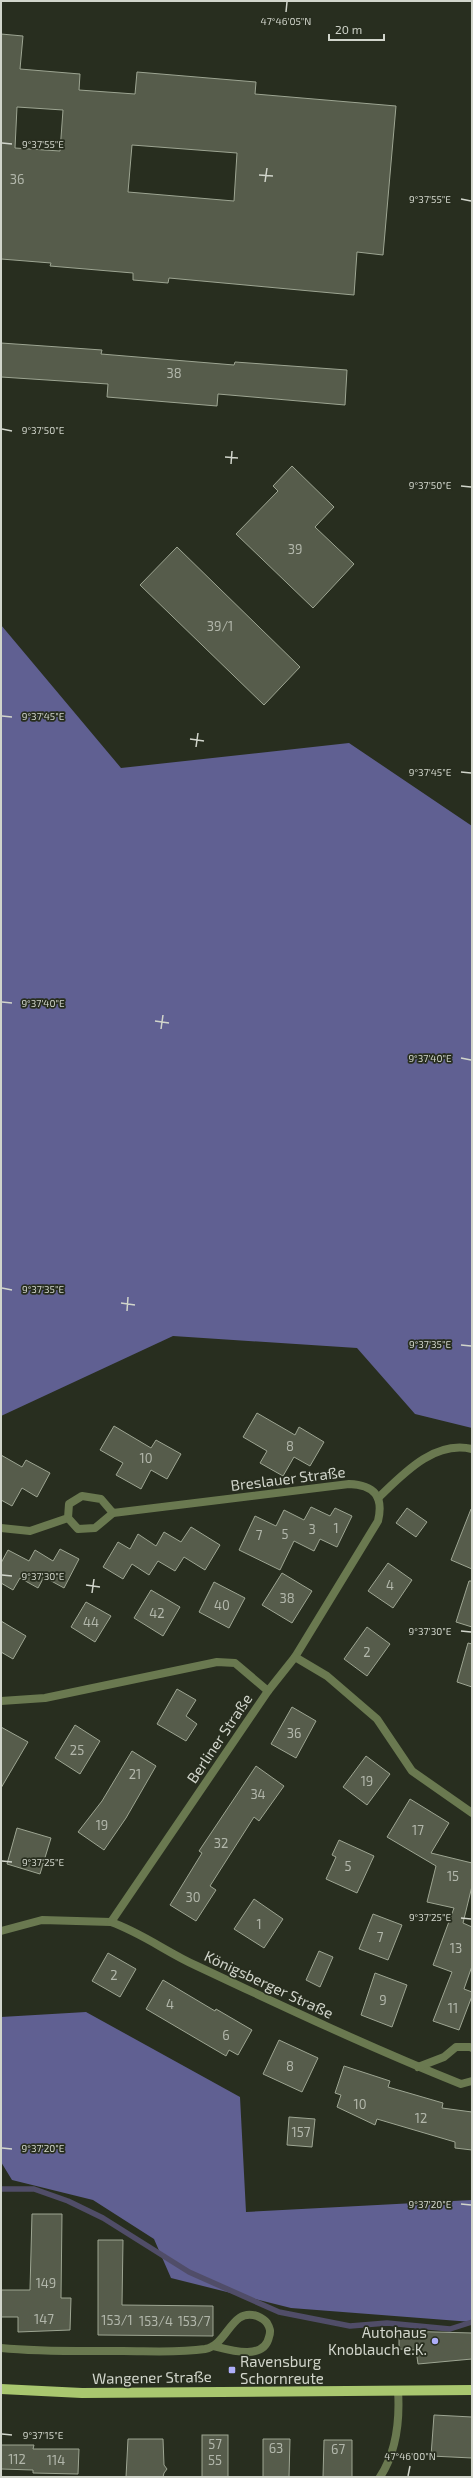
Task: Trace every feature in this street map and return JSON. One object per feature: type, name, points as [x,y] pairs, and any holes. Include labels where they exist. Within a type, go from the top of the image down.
[{"type":"main road","name":"Wangener Straße","points":[[1,2389],[82,2393],[472,2390]]},
{"type":"street","points":[[268,1691],[295,1657],[378,1521],[381,1507],[378,1498],[415,1464],[439,1451],[445,1448],[472,1449]]},
{"type":"street","name":"Breslauer Straße","points":[[113,1513],[349,1484],[364,1484],[372,1489],[378,1498]]},
{"type":"street","points":[[82,1496],[101,1499],[113,1513],[95,1528],[78,1529],[68,1518],[69,1504],[82,1496]]},
{"type":"street","points":[[1,1528],[30,1531],[68,1518]]},
{"type":"street","points":[[295,1657],[327,1676],[376,1719],[412,1771],[472,1813]]},
{"type":"street","name":"Berliner Straße","points":[[1,1701],[45,1698],[217,1662],[235,1663],[268,1691],[111,1922]]},
{"type":"street","points":[[1,1931],[42,1920],[111,1922]]},
{"type":"street","name":"Königsberger Straße","points":[[111,1922],[136,1931],[202,1968],[418,2067],[460,2084],[472,2081]]},
{"type":"street","points":[[418,2067],[444,2057],[456,2047],[470,2046],[472,2048]]},
{"type":"street","name":"Wangener Straße","points":[[1,2348],[184,2351],[213,2346],[244,2352],[257,2351],[265,2346],[269,2338],[270,2328],[264,2319],[251,2314],[240,2316],[222,2339],[213,2346]]},
{"type":"street","points":[[380,2477],[389,2463],[396,2438],[398,2390]]},
{"type":"shaded area","points":[[1,625],[121,768],[349,743],[472,826],[472,1428],[415,1414],[357,1348],[173,1336],[1,1416]]},
{"type":"shaded area","points":[[86,2012],[240,2097],[246,2212],[472,2200],[472,2322],[291,2308],[171,2278],[154,2239],[93,2200],[12,2180],[1,2162],[1,2017]]},
{"type":"building","points":[[1,34],[23,36],[20,69],[80,74],[79,90],[135,94],[137,72],[256,82],[255,94],[396,106],[383,255],[357,252],[354,295],[169,278],[168,283],[133,280],[133,273],[50,266],[51,263],[1,259]],"holes":[[[17,107],[63,110],[60,151],[15,148]],[[132,145],[237,153],[234,201],[128,192]]]},
{"type":"building","points":[[1,343],[102,350],[101,354],[234,365],[235,362],[347,370],[345,405],[218,394],[217,406],[107,397],[108,384],[1,377]]},
{"type":"building","points":[[292,466],[334,507],[315,527],[354,564],[313,608],[236,534],[278,491],[273,486]]},
{"type":"building","points":[[177,547],[300,667],[264,705],[140,585]]},
{"type":"building","points":[[257,1413],[295,1435],[299,1427],[324,1442],[310,1466],[294,1457],[283,1476],[260,1463],[267,1451],[243,1437]]},
{"type":"building","points":[[114,1426],[151,1448],[156,1440],[181,1454],[167,1479],[151,1470],[141,1489],[116,1475],[123,1463],[100,1450]]},
{"type":"building","points":[[1,1455],[22,1467],[26,1460],[50,1473],[37,1497],[22,1488],[12,1506],[1,1500]]},
{"type":"building","points":[[311,1507],[330,1516],[335,1508],[352,1516],[337,1547],[320,1539],[314,1551],[294,1541],[280,1570],[239,1550],[255,1516],[276,1526],[284,1510],[304,1520]]},
{"type":"building","points":[[407,1508],[427,1522],[416,1537],[396,1523]]},
{"type":"building","points":[[472,1509],[472,1569],[451,1560]]},
{"type":"building","points":[[191,1527],[220,1545],[205,1570],[184,1557],[175,1571],[158,1561],[149,1575],[132,1564],[123,1579],[103,1567],[118,1542],[130,1549],[138,1534],[156,1546],[164,1532],[181,1542]]},
{"type":"building","points":[[60,1549],[79,1559],[64,1588],[44,1577],[38,1588],[20,1578],[13,1590],[1,1583],[1,1563],[8,1550],[29,1561],[35,1550],[53,1561]]},
{"type":"building","points":[[388,1563],[412,1580],[393,1608],[368,1591]]},
{"type":"building","points":[[282,1573],[312,1591],[292,1623],[262,1605]]},
{"type":"building","points":[[469,1581],[472,1581],[472,1627],[456,1622]]},
{"type":"building","points":[[214,1582],[245,1598],[229,1628],[199,1612]]},
{"type":"building","points":[[151,1590],[180,1607],[163,1636],[134,1618]]},
{"type":"building","points":[[86,1602],[111,1616],[95,1642],[71,1627]]},
{"type":"building","points":[[1,1621],[26,1636],[13,1659],[1,1652]]},
{"type":"building","points":[[367,1627],[390,1644],[367,1676],[344,1659]]},
{"type":"building","points":[[468,1643],[472,1644],[472,1687],[457,1682]]},
{"type":"building","points":[[177,1689],[196,1700],[186,1716],[197,1724],[186,1741],[157,1724]]},
{"type":"building","points":[[292,1707],[316,1721],[296,1758],[271,1744]]},
{"type":"building","points":[[75,1725],[100,1741],[80,1774],[55,1758]]},
{"type":"building","points":[[1,1727],[28,1742],[1,1788]]},
{"type":"building","points":[[132,1751],[156,1766],[126,1818],[104,1850],[78,1832],[102,1801]]},
{"type":"building","points":[[366,1756],[390,1774],[367,1805],[343,1787]]},
{"type":"building","points":[[256,1766],[284,1786],[259,1821],[254,1817],[210,1886],[216,1890],[196,1921],[170,1905],[202,1853],[199,1851]]},
{"type":"building","points":[[410,1799],[449,1823],[431,1853],[472,1863],[472,1886],[463,1923],[472,1927],[472,1966],[464,1989],[472,1992],[472,1996],[459,2030],[433,2021],[452,1972],[433,1965],[454,1908],[427,1902],[436,1866],[387,1837]]},
{"type":"building","points":[[17,1828],[51,1838],[40,1874],[7,1864]]},
{"type":"building","points":[[339,1840],[374,1856],[357,1893],[326,1879],[336,1857],[332,1855]]},
{"type":"building","points":[[254,1899],[283,1919],[264,1948],[234,1929]]},
{"type":"building","points":[[373,1914],[402,1925],[388,1960],[359,1949]]},
{"type":"building","points":[[319,1951],[333,1957],[320,1987],[306,1980]]},
{"type":"building","points":[[108,1953],[136,1969],[120,1997],[92,1981]]},
{"type":"building","points":[[375,1973],[407,1985],[392,2027],[361,2015]]},
{"type":"building","points":[[163,1980],[215,2011],[216,2009],[252,2030],[238,2055],[229,2050],[226,2056],[146,2009]]},
{"type":"building","points":[[279,2040],[318,2058],[302,2092],[263,2074]]},
{"type":"building","points":[[344,2066],[390,2081],[388,2087],[443,2103],[442,2108],[472,2112],[472,2150],[455,2148],[455,2142],[377,2119],[375,2125],[337,2107],[341,2095],[335,2093]]},
{"type":"building","points":[[289,2117],[315,2119],[312,2147],[287,2145]]},
{"type":"building","points":[[32,2214],[62,2214],[61,2298],[71,2298],[70,2330],[18,2332],[18,2317],[1,2317],[1,2290],[30,2290]]},
{"type":"building","points":[[98,2240],[123,2240],[122,2305],[213,2306],[213,2336],[98,2335]]},
{"type":"building","name":"Autohaus Knoblauch e.K.","points":[[399,2331],[472,2333],[472,2359],[418,2364],[416,2350],[399,2349]]},
{"type":"building","points":[[434,2415],[472,2417],[472,2458],[431,2456]]},
{"type":"building","points":[[202,2435],[228,2435],[228,2477],[202,2477]]},
{"type":"building","points":[[128,2439],[163,2439],[164,2465],[167,2469],[163,2477],[126,2477]]},
{"type":"building","points":[[263,2439],[290,2439],[289,2477],[263,2477]]},
{"type":"building","points":[[324,2440],[352,2440],[352,2477],[323,2477]]},
{"type":"building","points":[[1,2445],[34,2445],[33,2449],[79,2449],[78,2474],[33,2473],[33,2470],[1,2469]]},
{"type":"waterway","points":[[1,2189],[34,2189],[68,2201],[103,2218],[189,2272],[279,2312],[350,2326],[387,2323],[450,2329],[472,2322]]},
{"type":"place","name":"Autohaus Knoblauch e.K.","points":[[435,2341]]},
{"type":"place","name":"Ravensburg Schornreute","points":[[232,2370]]}]
